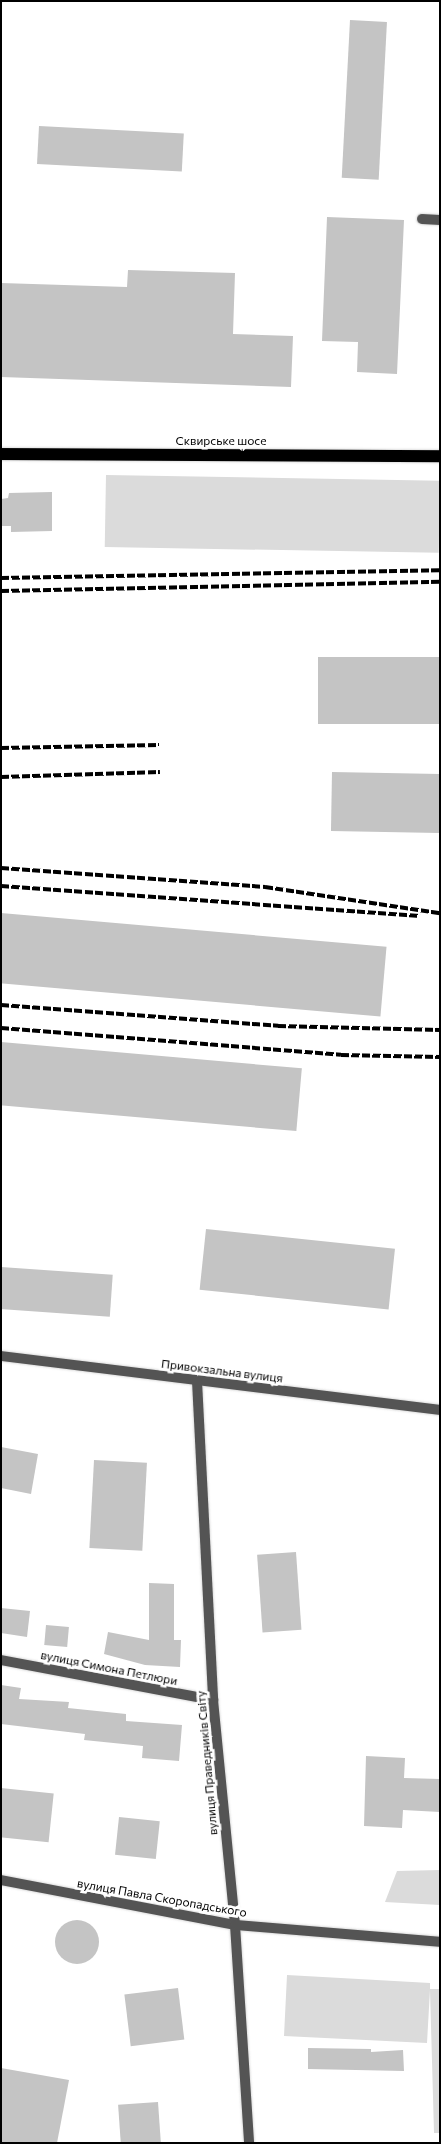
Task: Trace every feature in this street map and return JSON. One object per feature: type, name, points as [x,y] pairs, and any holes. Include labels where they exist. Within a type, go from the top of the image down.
[{"type":"main road","name":"Сквирське шосе","points":[[1,454],[440,456]]},
{"type":"street","points":[[422,219],[440,220]]},
{"type":"street","name":"Привокзальна вулиця","points":[[1,1356],[440,1410]]},
{"type":"street","name":"вулиця Праведників Світу","points":[[197,1381],[213,1700],[235,1925],[249,2143]]},
{"type":"street","name":"вулиця Симона Петлюри","points":[[1,1660],[213,1700]]},
{"type":"street","name":"вулиця Павла Скоропадського","points":[[1,1880],[235,1925],[440,1942]]},
{"type":"shaded area","points":[[106,475],[440,481],[439,553],[105,547]]},
{"type":"shaded area","points":[[440,1870],[440,1905],[385,1902],[397,1871]]},
{"type":"shaded area","points":[[287,1975],[430,1983],[430,1989],[440,1989],[440,2133],[434,2133],[430,1990],[427,2043],[284,2036]]},
{"type":"building","points":[[350,20],[387,22],[379,180],[342,178]]},
{"type":"building","points":[[39,126],[184,134],[182,172],[37,164]]},
{"type":"building","points":[[327,217],[404,220],[397,374],[357,372],[358,342],[322,341]]},
{"type":"building","points":[[128,270],[235,273],[233,334],[293,336],[291,387],[1,377],[1,283],[127,287]]},
{"type":"building","points":[[52,492],[52,531],[11,532],[11,526],[1,526],[1,499],[8,498],[9,493]]},
{"type":"building","points":[[318,657],[440,657],[440,724],[318,724]]},
{"type":"building","points":[[332,772],[440,774],[439,833],[331,831]]},
{"type":"building","points":[[1,913],[387,947],[380,1016],[1,983]]},
{"type":"building","points":[[1,1042],[302,1068],[296,1131],[1,1105]]},
{"type":"building","points":[[206,1229],[395,1249],[389,1310],[200,1290]]},
{"type":"building","points":[[1,1267],[113,1275],[110,1317],[1,1309]]},
{"type":"building","points":[[1,1447],[38,1454],[31,1494],[1,1488]]},
{"type":"building","points":[[94,1460],[147,1463],[142,1551],[89,1548]]},
{"type":"building","points":[[296,1552],[301,1630],[263,1633],[257,1555]]},
{"type":"building","points":[[149,1583],[174,1584],[174,1640],[181,1640],[180,1667],[145,1665],[104,1654],[108,1632],[149,1640]]},
{"type":"building","points":[[1,1608],[30,1611],[27,1637],[1,1633]]},
{"type":"building","points":[[46,1625],[69,1627],[67,1647],[44,1645]]},
{"type":"building","points":[[1,1685],[21,1688],[19,1699],[69,1702],[68,1708],[126,1714],[126,1721],[182,1725],[179,1761],[142,1758],[143,1746],[84,1740],[85,1734],[1,1724]]},
{"type":"building","points":[[366,1756],[405,1758],[404,1778],[440,1779],[440,1812],[403,1810],[402,1828],[364,1826]]},
{"type":"building","points":[[1,1788],[54,1794],[49,1842],[1,1837]]},
{"type":"building","points":[[119,1817],[160,1821],[156,1859],[115,1855]]},
{"type":"building","points":[[77,1920],[89,1924],[95,1930],[99,1942],[95,1954],[89,1960],[77,1964],[65,1960],[59,1954],[55,1942],[59,1930],[65,1924]]},
{"type":"building","points":[[178,1988],[184,2040],[131,2046],[124,1995]]},
{"type":"building","points":[[308,2048],[371,2049],[371,2052],[403,2050],[404,2071],[308,2069]]},
{"type":"building","points":[[1,2068],[69,2080],[57,2143],[1,2143]]},
{"type":"building","points":[[158,2102],[161,2143],[121,2143],[118,2105]]},
{"type":"railway","points":[[1,578],[440,570]]},
{"type":"railway","points":[[1,591],[440,582]]},
{"type":"railway","points":[[1,748],[159,745]]},
{"type":"railway","points":[[1,777],[160,772]]},
{"type":"railway","points":[[1,868],[265,887],[440,913]]},
{"type":"railway","points":[[1,886],[420,916]]},
{"type":"railway","points":[[1,1005],[278,1026],[440,1030]]},
{"type":"railway","points":[[1,1028],[341,1055],[440,1057]]}]
